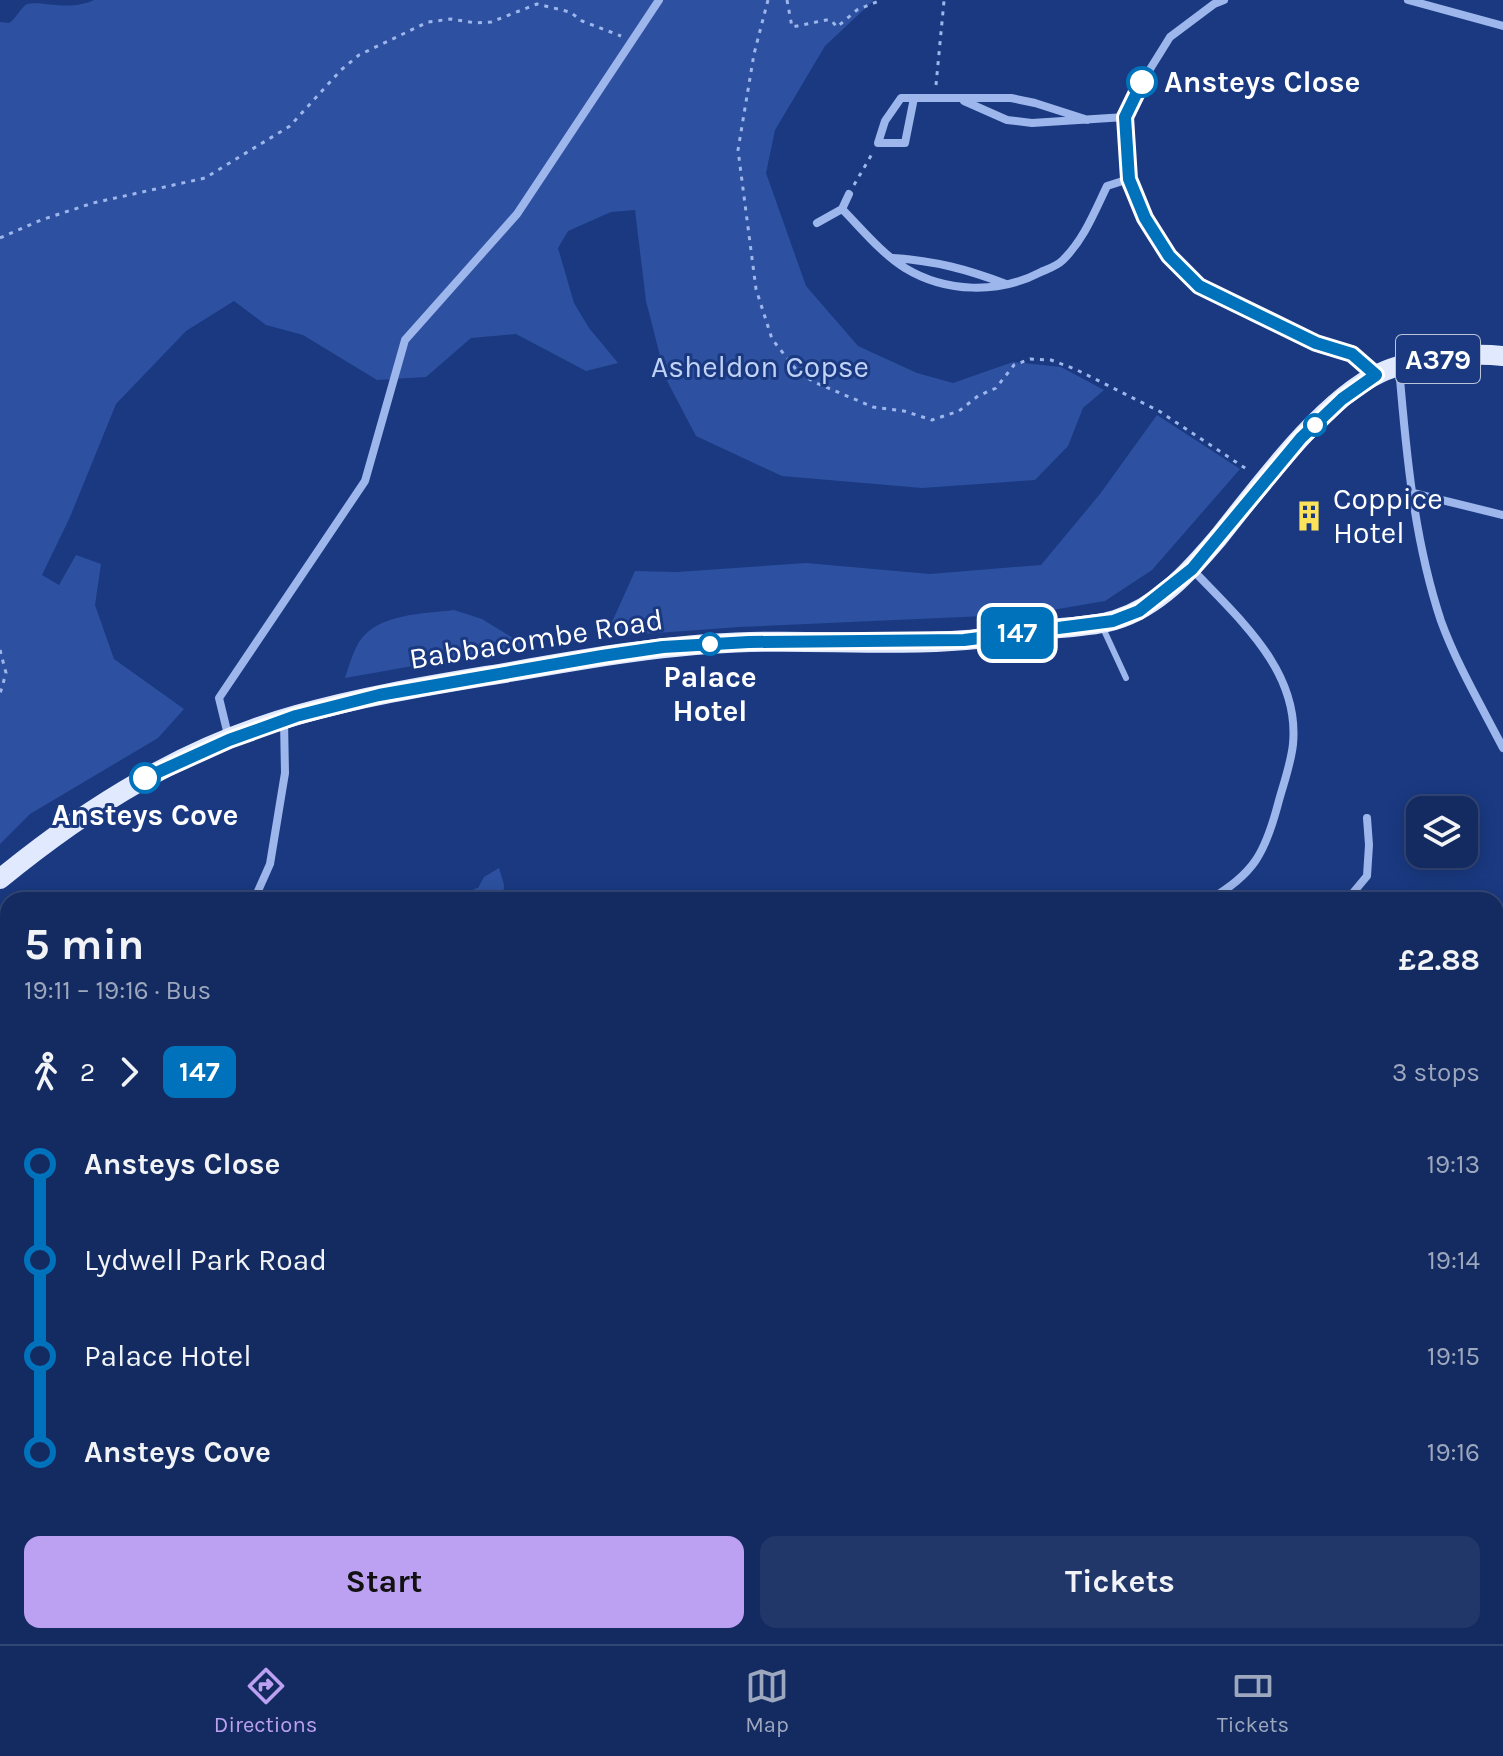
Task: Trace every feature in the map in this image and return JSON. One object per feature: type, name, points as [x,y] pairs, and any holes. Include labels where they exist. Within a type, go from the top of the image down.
[{"type":"main road","name":"Babbacombe Road","points":[[0,879],[35,850],[125,788],[229,740],[284,720],[379,695],[663,647],[749,642],[964,640],[1101,622],[1139,611],[1192,569],[1301,438],[1342,399],[1376,375],[1399,365],[1481,353],[1503,356]]},
{"type":"street","points":[[229,740],[219,698],[365,481],[405,340],[517,214],[659,0]]},
{"type":"street","points":[[1224,0],[1170,37],[1142,82],[1125,117],[1129,179],[1145,218],[1169,256],[1199,286],[1316,343],[1352,354],[1376,375]]},
{"type":"street","points":[[1408,0],[1503,26]]},
{"type":"street","points":[[914,98],[905,143],[878,143],[885,121],[901,98],[935,97],[1011,98],[1088,120]]},
{"type":"street","points":[[1007,120],[1011,98]]},
{"type":"street","points":[[959,99],[1007,120],[1032,123],[1125,117]]},
{"type":"street","points":[[1032,123],[1035,103]]},
{"type":"street","points":[[842,209],[903,267],[930,281],[961,287],[991,288],[1030,278],[1060,263],[1086,232],[1107,186],[1129,179]]},
{"type":"street","points":[[817,223],[842,209],[849,194]]},
{"type":"street","points":[[893,258],[961,267],[1007,284]]},
{"type":"street","points":[[930,281],[931,261]]},
{"type":"street","points":[[961,267],[961,287]]},
{"type":"street","points":[[1399,365],[1425,568],[1443,624],[1503,748]]},
{"type":"street","points":[[1413,493],[1503,515]]},
{"type":"street","points":[[1192,569],[1254,636],[1273,662],[1292,710],[1293,745],[1269,839],[1249,871],[1223,892]]},
{"type":"street","points":[[258,892],[270,864],[285,773],[284,720]]},
{"type":"street","points":[[1354,892],[1367,876],[1367,818]]},
{"type":"lane","points":[[1101,622],[1126,678]]},
{"type":"path","points":[[768,0],[754,54],[738,150],[756,289],[772,339],[798,372],[873,407],[904,411],[932,420],[959,411],[978,396],[996,388],[1014,365],[1030,359],[1051,360],[1159,411],[1264,481]]},
{"type":"path","points":[[787,0],[792,27],[826,20],[831,20],[837,27],[857,10],[881,0]]},
{"type":"path","points":[[935,97],[944,1],[939,0]]},
{"type":"path","points":[[0,238],[41,220],[93,203],[205,178],[290,126],[341,70],[359,55],[428,22],[451,19],[491,22],[537,4],[570,12],[582,21],[609,32]]},
{"type":"path","points":[[849,194],[878,143]]},
{"type":"path","points":[[0,650],[6,673],[0,694]]},
{"type":"green space","name":"Asheldon Copse","points":[[94,0],[874,0],[825,46],[775,130],[766,173],[806,286],[858,346],[917,373],[953,383],[1013,362],[1061,367],[1104,390],[1083,408],[1068,446],[1035,480],[922,488],[782,476],[696,436],[666,379],[646,301],[635,210],[611,212],[568,231],[558,248],[574,303],[589,328],[618,363],[586,371],[516,334],[471,338],[426,377],[377,380],[303,335],[266,325],[234,301],[186,331],[116,404],[70,517],[42,575],[59,585],[76,555],[101,564],[95,605],[114,659],[184,709],[158,738],[30,814],[0,844],[0,22],[9,23],[27,4],[75,5]]},
{"type":"green space","points":[[1157,415],[1240,469],[1152,570],[1105,601],[1029,614],[629,635],[612,622],[635,571],[677,572],[806,563],[930,574],[1041,565],[1100,494]]},
{"type":"green space","points":[[454,610],[482,619],[526,646],[345,678],[359,642],[378,625],[416,614]]},
{"type":"green space","points":[[499,868],[504,892],[474,892],[484,877]]},
{"type":"bus line","name":"147","points":[[145,778],[229,740],[296,716],[379,695],[602,656],[663,647],[749,642],[964,640],[1113,621],[1139,611],[1192,569],[1301,438],[1342,399],[1376,375],[1352,354],[1316,343],[1199,286],[1169,256],[1145,218],[1129,179],[1125,117],[1142,82]]},
{"type":"place","name":"Ansteys Close","points":[[1142,82]]},
{"type":"place","name":"Coppice Hotel","points":[[1309,516]]},
{"type":"place","name":"Palace Hotel","points":[[710,644]]},
{"type":"place","name":"Ansteys Cove","points":[[145,778]]}]
